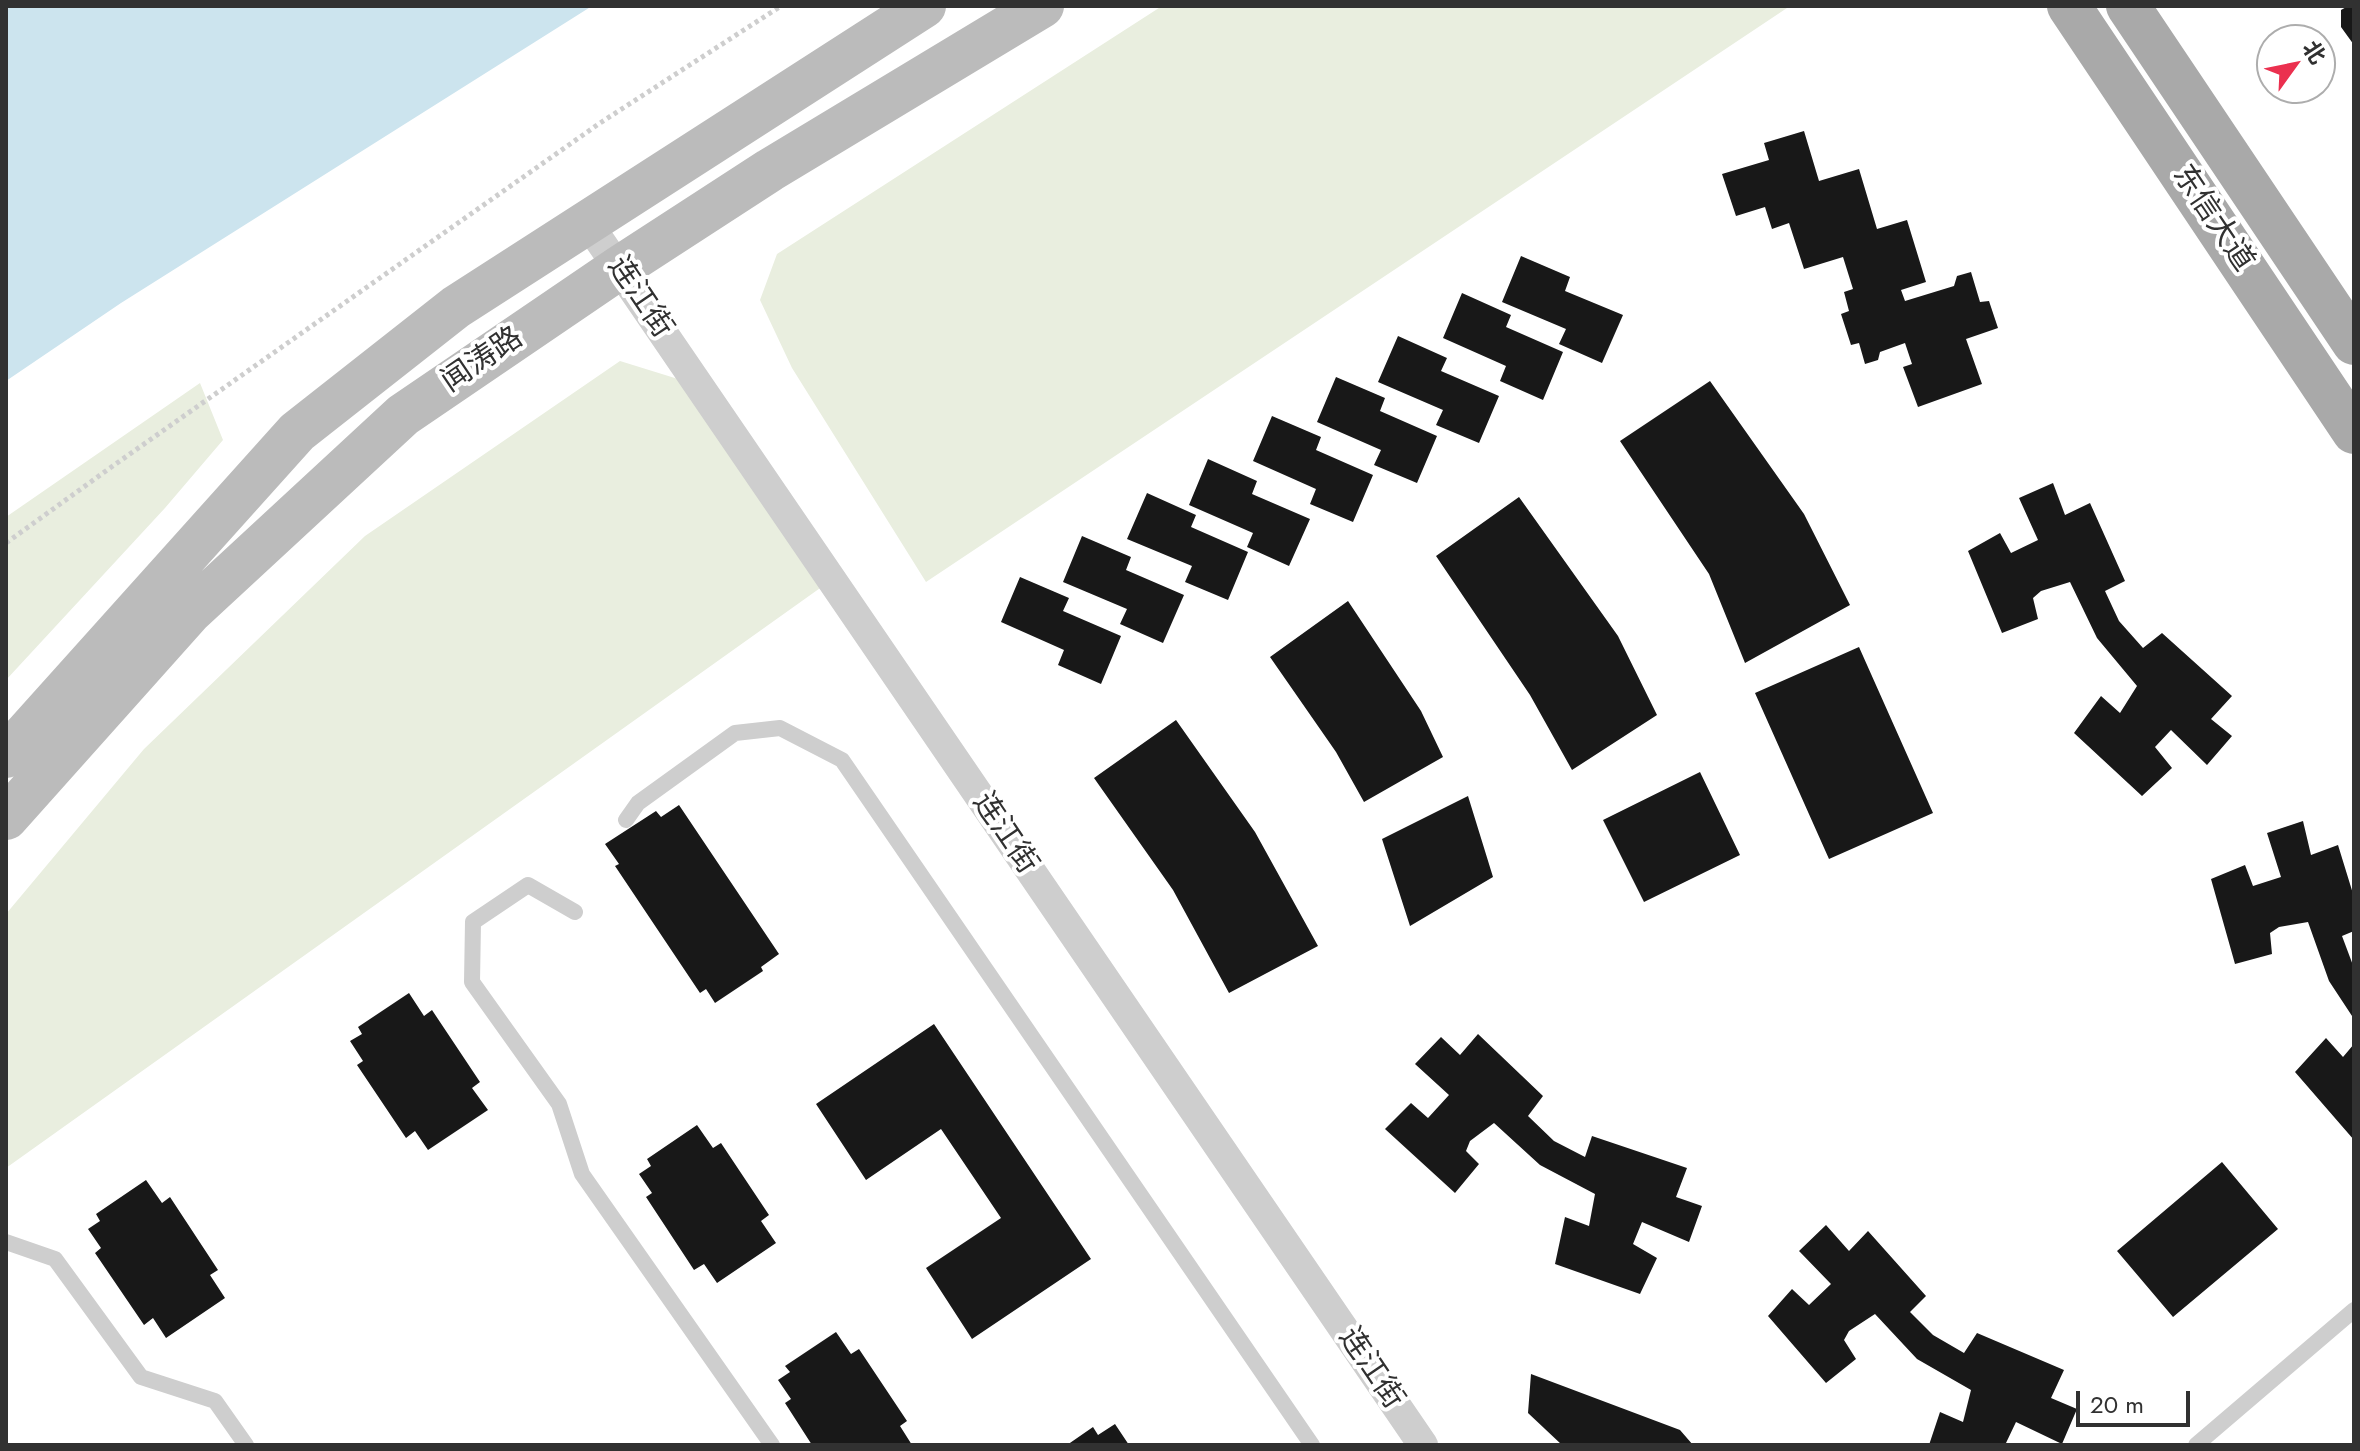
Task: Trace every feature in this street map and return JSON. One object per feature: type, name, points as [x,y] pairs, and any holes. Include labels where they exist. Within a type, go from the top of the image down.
[{"type":"main road","name":"闻涛路","points":[[6,756],[297,432],[456,307],[924,6]]},
{"type":"main road","name":"闻涛路","points":[[6,818],[190,612],[403,415],[770,170],[1042,6]]},
{"type":"main road","name":"东信大道","points":[[2069,6],[2354,432]]},
{"type":"main road","name":"东信大道","points":[[2128,6],[2354,343]]},
{"type":"street","name":"连江街","points":[[587,222],[1423,1445]]},
{"type":"lane","points":[[626,820],[638,803],[735,733],[780,728],[842,760],[1312,1445]]},
{"type":"lane","points":[[575,912],[528,885],[473,922],[472,982],[559,1104],[582,1174],[772,1445]]},
{"type":"lane","points":[[6,1242],[55,1259],[141,1377],[215,1401],[246,1445]]},
{"type":"lane","points":[[2196,1445],[2354,1310]]},
{"type":"path","points":[[6,543],[600,123],[781,6]]},
{"type":"shaded area","points":[[1162,6],[1790,6],[926,582],[792,368],[760,300],[777,254]]},
{"type":"shaded area","points":[[620,361],[678,379],[823,586],[6,1168],[6,914],[144,749],[365,536]]},
{"type":"shaded area","points":[[200,383],[223,440],[165,508],[6,680],[6,517]]},
{"type":"water","points":[[6,6],[592,6],[121,303],[6,381]]},
{"type":"building","points":[[2354,6],[2354,45],[2341,27],[2341,10]]},
{"type":"building","points":[[1804,131],[1819,181],[1859,169],[1877,229],[1907,220],[1926,282],[1901,290],[1905,301],[1954,286],[1957,276],[1971,272],[1980,302],[1989,301],[1998,328],[1966,339],[1982,384],[1918,407],[1903,367],[1912,364],[1905,343],[1880,352],[1878,360],[1865,364],[1859,343],[1851,345],[1841,314],[1849,311],[1844,292],[1853,289],[1843,257],[1804,269],[1789,223],[1772,229],[1765,207],[1736,216],[1722,174],[1769,160],[1764,143]]},
{"type":"building","points":[[1521,256],[1570,277],[1565,291],[1623,315],[1602,363],[1559,344],[1566,329],[1502,302]]},
{"type":"building","points":[[1462,293],[1511,315],[1506,327],[1563,352],[1543,400],[1500,381],[1506,366],[1443,338]]},
{"type":"building","points":[[1398,336],[1447,358],[1441,371],[1499,396],[1479,443],[1436,425],[1443,410],[1378,382]]},
{"type":"building","points":[[1336,377],[1385,398],[1380,411],[1437,436],[1417,483],[1374,465],[1381,450],[1317,422]]},
{"type":"building","points":[[1710,381],[1804,514],[1850,605],[1745,663],[1709,574],[1620,441]]},
{"type":"building","points":[[1272,416],[1321,437],[1316,450],[1373,475],[1353,522],[1310,504],[1316,489],[1253,461]]},
{"type":"building","points":[[1208,459],[1257,481],[1252,494],[1310,519],[1289,566],[1247,547],[1253,533],[1189,505]]},
{"type":"building","points":[[2053,483],[2065,515],[2090,503],[2125,581],[2105,591],[2119,621],[2143,648],[2162,633],[2232,696],[2211,719],[2232,736],[2207,765],[2171,730],[2155,747],[2172,768],[2142,796],[2074,733],[2101,696],[2120,713],[2137,686],[2097,638],[2070,582],[2041,591],[2033,598],[2038,619],[2002,633],[1968,551],[2000,533],[2011,553],[2038,540],[2019,498]]},
{"type":"building","points":[[1147,493],[1196,515],[1191,527],[1248,552],[1228,600],[1185,582],[1192,566],[1127,539]]},
{"type":"building","points":[[1519,497],[1618,636],[1657,715],[1572,770],[1530,695],[1436,556]]},
{"type":"building","points":[[1082,536],[1131,557],[1126,570],[1184,595],[1163,643],[1120,624],[1127,609],[1063,582]]},
{"type":"building","points":[[1020,577],[1069,598],[1063,611],[1121,636],[1101,684],[1058,665],[1064,650],[1001,622]]},
{"type":"building","points":[[1348,601],[1421,711],[1443,757],[1364,802],[1336,752],[1270,657]]},
{"type":"building","points":[[1859,647],[1933,813],[1829,859],[1755,693]]},
{"type":"building","points":[[1176,720],[1255,832],[1318,946],[1229,993],[1173,890],[1094,778]]},
{"type":"building","points":[[1700,772],[1740,855],[1644,902],[1603,820]]},
{"type":"building","points":[[1468,796],[1493,877],[1410,926],[1382,839]]},
{"type":"building","points":[[679,805],[779,954],[761,967],[763,971],[715,1003],[706,989],[700,993],[615,866],[619,864],[605,844],[656,811],[661,817]]},
{"type":"building","points":[[2303,821],[2311,855],[2338,845],[2354,897],[2354,931],[2342,936],[2354,968],[2354,1019],[2329,981],[2308,922],[2279,927],[2270,933],[2272,954],[2235,964],[2211,879],[2245,865],[2253,886],[2281,877],[2267,833]]},
{"type":"building","points":[[409,993],[424,1016],[432,1010],[480,1082],[472,1088],[488,1110],[428,1150],[415,1131],[406,1138],[357,1065],[363,1061],[350,1041],[362,1034],[358,1027]]},
{"type":"building","points":[[934,1024],[1091,1259],[972,1339],[926,1268],[1001,1218],[941,1129],[866,1180],[816,1104]]},
{"type":"building","points":[[1478,1034],[1543,1096],[1528,1116],[1554,1141],[1585,1157],[1592,1136],[1687,1168],[1676,1197],[1702,1206],[1689,1242],[1642,1222],[1633,1244],[1657,1258],[1640,1294],[1555,1264],[1565,1217],[1589,1226],[1595,1194],[1540,1165],[1494,1123],[1470,1141],[1466,1151],[1479,1164],[1455,1193],[1385,1129],[1411,1103],[1428,1118],[1449,1095],[1415,1064],[1441,1037],[1460,1055]]},
{"type":"building","points":[[2326,1038],[2343,1057],[2354,1044],[2354,1140],[2295,1072]]},
{"type":"building","points":[[697,1125],[713,1148],[721,1143],[769,1215],[761,1221],[776,1243],[717,1283],[704,1264],[694,1270],[646,1197],[652,1193],[639,1174],[651,1166],[647,1159]]},
{"type":"building","points":[[2222,1162],[2278,1229],[2173,1317],[2117,1251]]},
{"type":"building","points":[[146,1180],[162,1203],[170,1197],[218,1270],[210,1275],[225,1298],[166,1338],[153,1318],[144,1325],[95,1253],[101,1248],[88,1229],[100,1221],[96,1214]]},
{"type":"building","points":[[1826,1225],[1849,1251],[1868,1231],[1926,1296],[1910,1312],[1933,1335],[1964,1353],[1977,1333],[2064,1370],[2051,1398],[2077,1409],[2062,1444],[2016,1422],[2006,1443],[2009,1445],[1929,1445],[1940,1412],[1963,1422],[1971,1390],[1917,1359],[1875,1314],[1849,1331],[1844,1340],[1856,1359],[1826,1383],[1768,1316],[1792,1289],[1809,1305],[1831,1284],[1799,1251]]},
{"type":"building","points":[[836,1332],[851,1354],[859,1349],[907,1421],[900,1426],[912,1445],[812,1445],[785,1403],[791,1399],[778,1380],[790,1372],[785,1366]]},
{"type":"building","points":[[1531,1374],[1680,1430],[1693,1445],[1562,1445],[1528,1413]]},
{"type":"building","points":[[1115,1424],[1129,1445],[1067,1445],[1093,1427],[1098,1435]]}]
